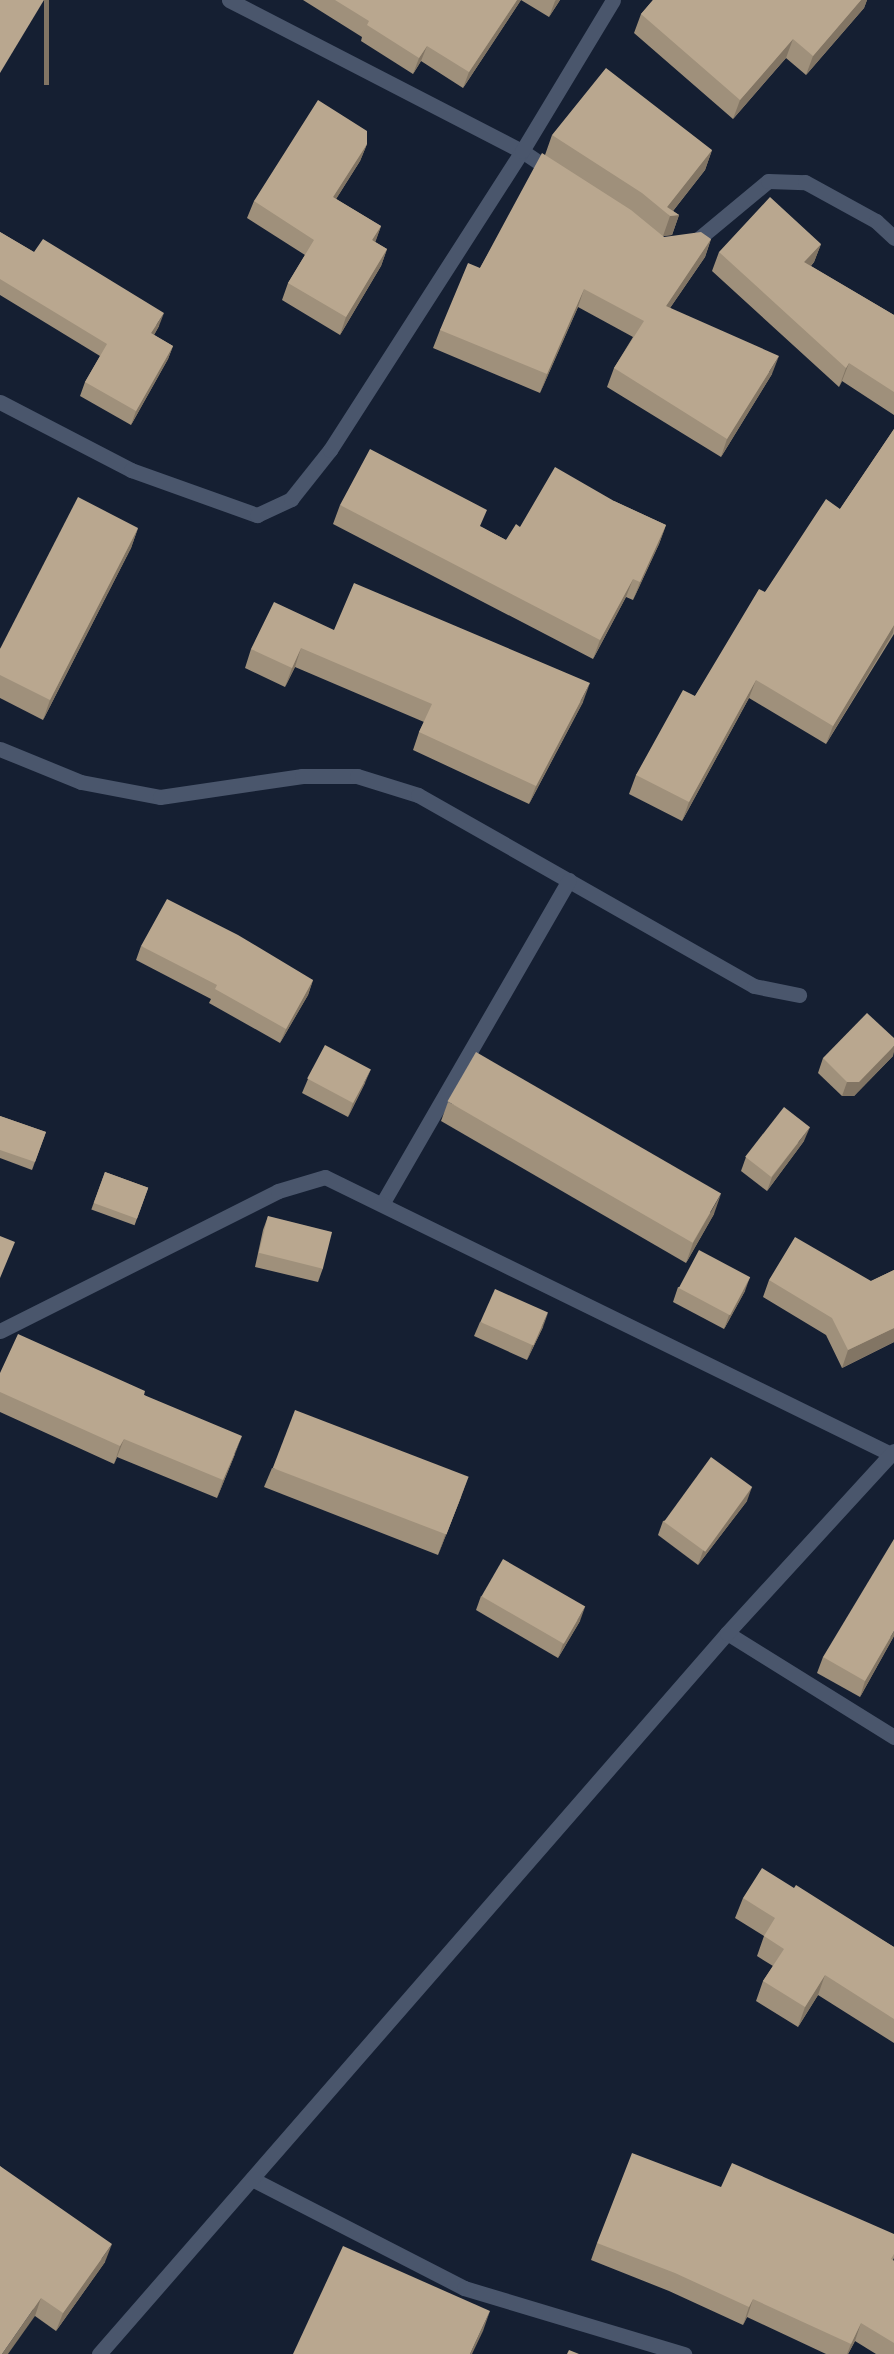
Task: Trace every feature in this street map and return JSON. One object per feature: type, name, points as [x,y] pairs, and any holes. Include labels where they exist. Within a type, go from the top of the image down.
[{"type":"street","points":[[228,0],[522,151],[572,183]]},
{"type":"street","points":[[0,402],[131,470],[257,515],[291,499],[330,450],[522,151],[613,0]]},
{"type":"street","points":[[669,245],[698,240],[768,181],[805,182],[876,222],[894,238]]},
{"type":"street","points":[[0,750],[80,782],[160,797],[302,776],[357,776],[418,795],[754,986],[799,995]]},
{"type":"street","points":[[382,1204],[569,880]]},
{"type":"street","points":[[0,1331],[278,1191],[325,1177],[893,1453],[727,1632],[99,2354]]},
{"type":"street","points":[[727,1632],[894,1737]]},
{"type":"street","points":[[252,2179],[464,2288],[684,2354]]},
{"type":"building","points":[[0,0],[44,0],[0,73]]},
{"type":"building","points":[[335,0],[517,0],[469,72],[427,46],[419,58],[367,25],[369,21]]},
{"type":"building","points":[[653,0],[861,0],[813,56],[793,39],[740,100],[641,14]]},
{"type":"building","points":[[606,68],[712,150],[667,207],[679,215],[670,216],[642,193],[552,135]]},
{"type":"building","points":[[318,100],[367,131],[367,144],[333,197],[381,226],[372,240],[387,249],[346,317],[288,283],[314,240],[254,201]]},
{"type":"building","points":[[542,153],[631,210],[664,237],[701,232],[711,239],[666,306],[779,356],[727,439],[614,368],[644,321],[584,289],[547,374],[440,330],[468,263],[480,268]]},
{"type":"building","points":[[770,197],[821,244],[804,262],[894,315],[894,392],[849,363],[846,368],[719,252]]},
{"type":"building","points":[[0,232],[34,252],[43,239],[164,313],[151,333],[173,346],[136,411],[85,382],[107,344],[0,279]]},
{"type":"building","points":[[894,429],[894,625],[833,726],[756,680],[689,802],[636,775],[683,690],[695,696],[759,589],[765,592],[826,499],[840,509]]},
{"type":"building","points":[[370,449],[487,510],[480,526],[506,540],[516,524],[520,527],[555,467],[614,501],[666,525],[640,582],[633,579],[600,640],[340,505]]},
{"type":"building","points":[[78,497],[138,528],[50,700],[0,675],[0,649]]},
{"type":"building","points":[[354,583],[590,683],[536,786],[419,732],[432,704],[301,648],[292,668],[251,649],[274,602],[334,630]]},
{"type":"building","points":[[167,899],[238,935],[313,980],[286,1029],[215,989],[217,985],[141,946]]},
{"type":"building","points":[[867,1013],[894,1038],[894,1046],[859,1082],[847,1082],[823,1058]]},
{"type":"building","points":[[325,1045],[371,1069],[353,1103],[307,1079]]},
{"type":"building","points":[[476,1052],[721,1194],[693,1243],[448,1101]]},
{"type":"building","points":[[784,1107],[810,1127],[771,1177],[745,1157]]},
{"type":"building","points":[[0,1116],[46,1132],[35,1162],[0,1150]]},
{"type":"building","points":[[105,1172],[148,1188],[137,1219],[94,1203]]},
{"type":"building","points":[[268,1216],[332,1232],[323,1269],[259,1253]]},
{"type":"building","points":[[0,1236],[15,1242],[0,1278]]},
{"type":"building","points":[[795,1237],[871,1281],[894,1270],[894,1328],[848,1350],[832,1318],[769,1280]]},
{"type":"building","points":[[699,1250],[750,1277],[730,1315],[679,1288]]},
{"type":"building","points":[[495,1289],[548,1313],[533,1345],[480,1322]]},
{"type":"building","points":[[18,1334],[145,1391],[144,1395],[242,1436],[223,1480],[124,1439],[120,1446],[0,1392],[0,1373]]},
{"type":"building","points":[[295,1410],[469,1477],[446,1535],[273,1468]]},
{"type":"building","points":[[711,1457],[752,1487],[705,1552],[664,1522]]},
{"type":"building","points":[[894,1539],[894,1631],[865,1681],[823,1657]]},
{"type":"building","points":[[503,1559],[585,1606],[564,1644],[482,1596]]},
{"type":"building","points":[[762,1868],[794,1888],[796,1885],[894,1947],[894,2019],[825,1975],[805,2007],[763,1981],[784,1949],[764,1936],[775,1918],[743,1898]]},
{"type":"building","points":[[632,2153],[721,2187],[732,2163],[894,2234],[894,2254],[891,2259],[894,2261],[894,2343],[861,2323],[851,2344],[753,2299],[749,2307],[675,2273],[597,2243]]},
{"type":"building","points":[[0,2166],[112,2244],[63,2313],[41,2298],[2,2354],[0,2354]]},
{"type":"building","points":[[343,2246],[490,2311],[470,2354],[293,2354]]},
{"type":"building","points":[[569,2350],[579,2354],[567,2354]]}]
